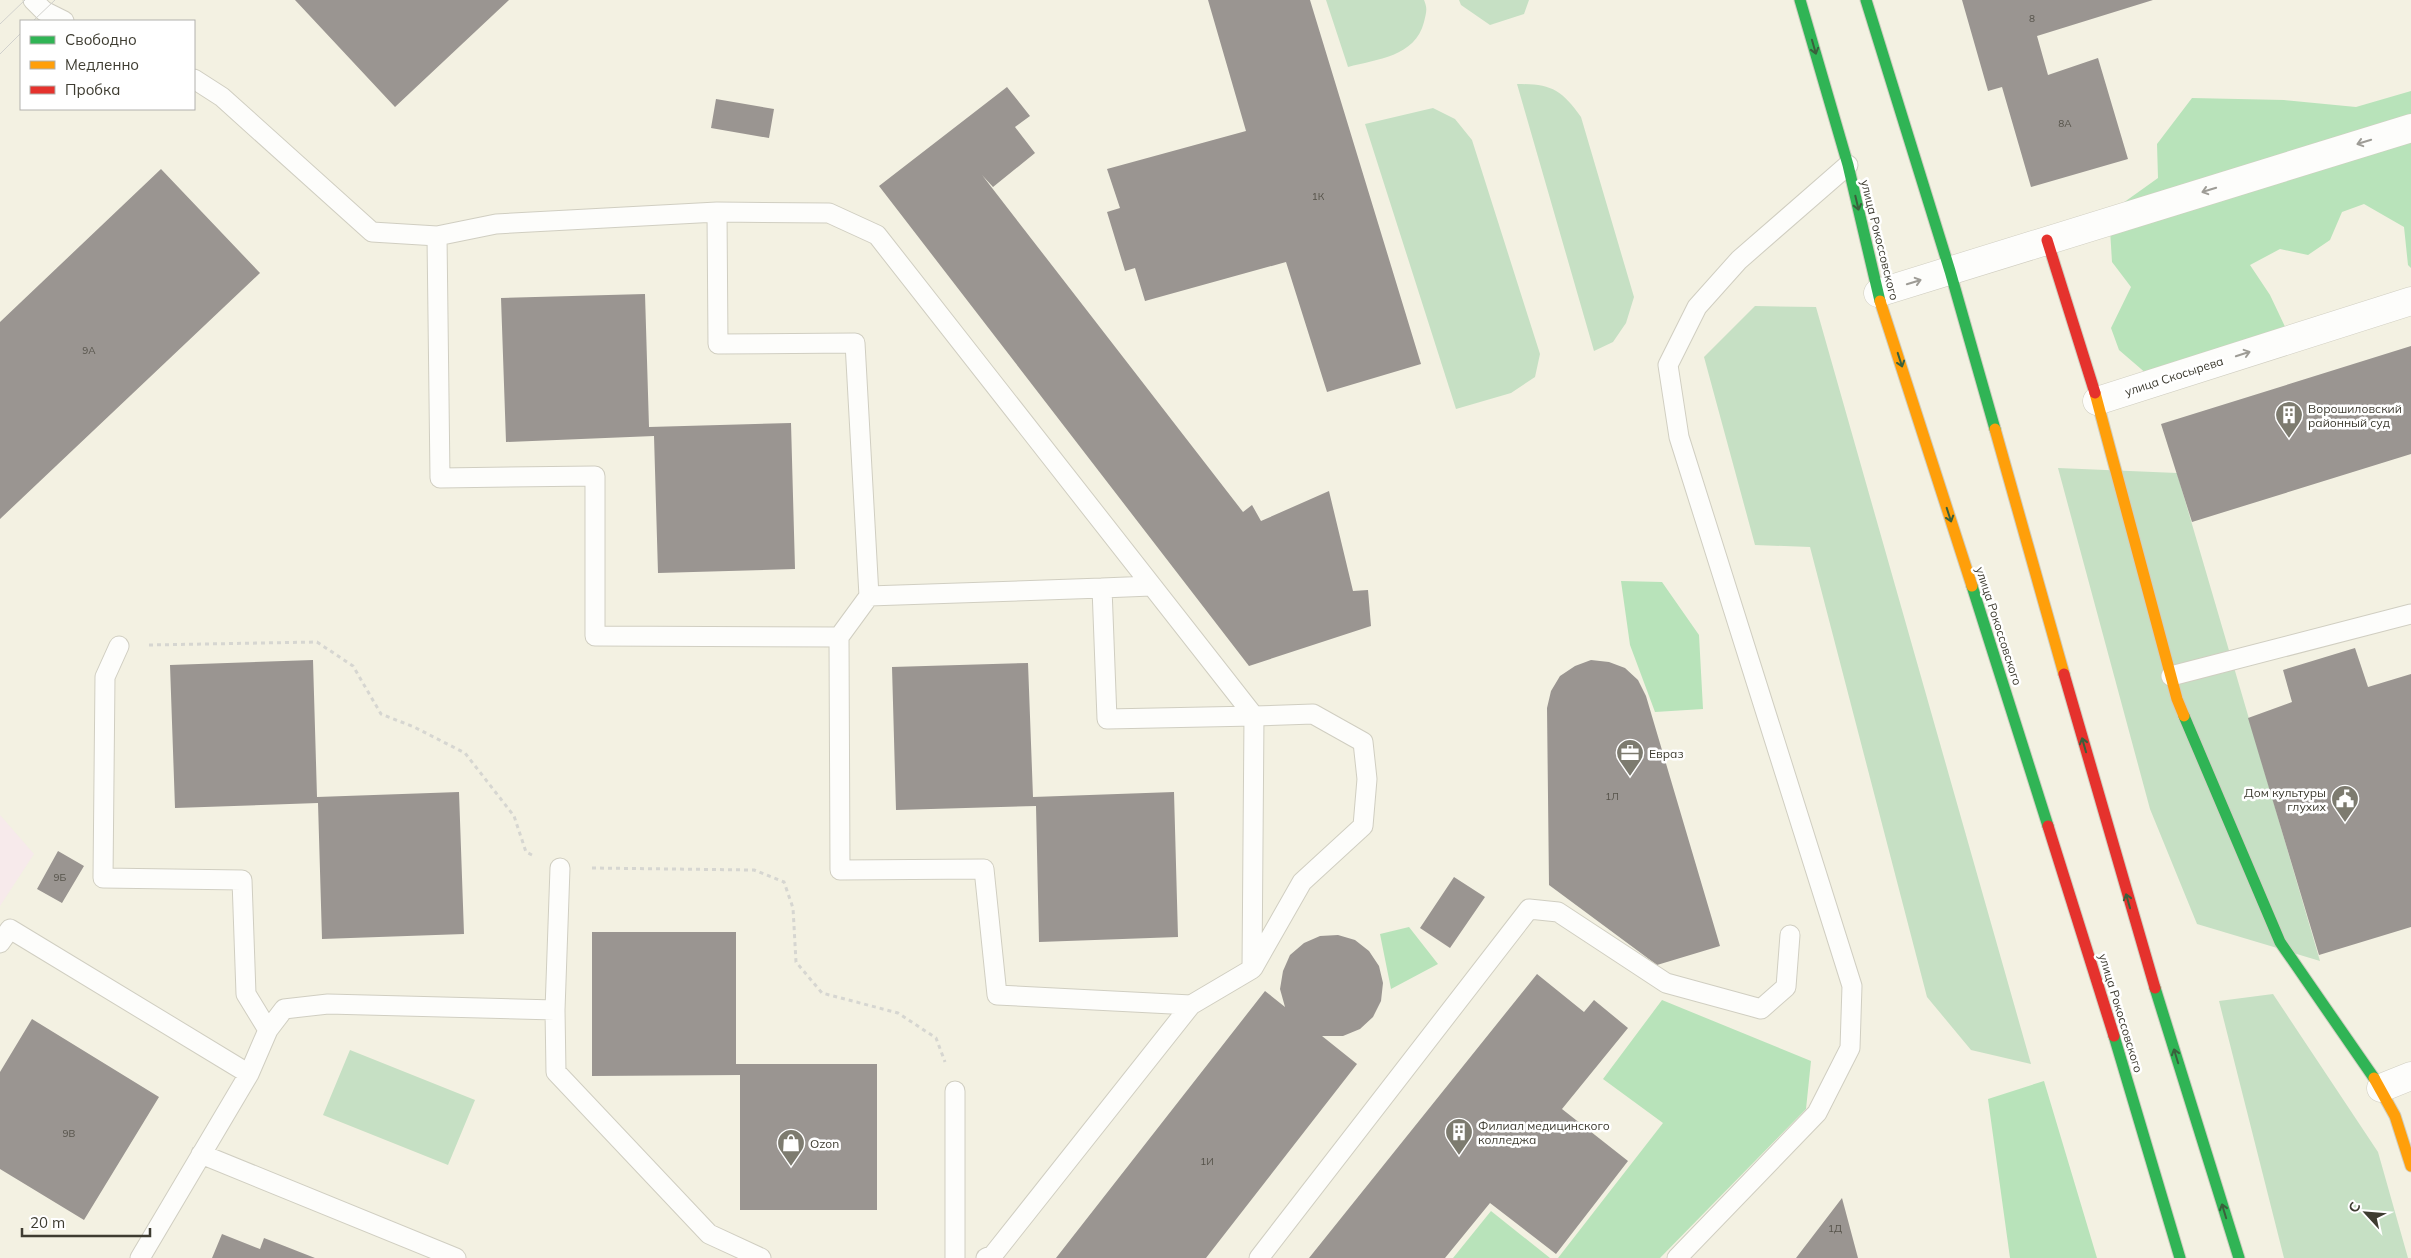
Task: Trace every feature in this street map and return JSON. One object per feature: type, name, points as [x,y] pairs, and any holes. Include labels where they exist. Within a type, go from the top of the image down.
[{"type":"main road","name":"улица Рокоссовского","points":[[1800,0],[1848,164],[1878,293],[2090,957],[2180,1258]]},
{"type":"main road","points":[[1866,0],[1950,271],[2135,924],[2239,1258]]},
{"type":"main road","points":[[2047,240],[2097,401],[2177,698],[2280,942],[2381,1088],[2395,1116],[2411,1166]]},
{"type":"street","points":[[1878,293],[2411,128]]},
{"type":"street","name":"улица Скосырева","points":[[2097,401],[2411,301]]},
{"type":"street","points":[[2381,1088],[2411,1076]]},
{"type":"lane","points":[[33,0],[44,11],[62,20]]},
{"type":"lane","points":[[195,79],[222,96],[372,232],[436,236],[496,224],[717,212],[829,213],[878,235],[1254,716],[1252,969]]},
{"type":"lane","points":[[1677,1258],[1818,1113],[1850,1048],[1852,986],[1678,437],[1668,365],[1696,307],[1740,260],[1848,164]]},
{"type":"lane","points":[[717,212],[718,344],[855,343],[869,596],[839,637],[840,870],[984,869],[997,995],[1191,1005]]},
{"type":"lane","points":[[436,236],[440,478],[596,476],[595,636],[839,637]]},
{"type":"lane","points":[[869,596],[1151,586]]},
{"type":"lane","points":[[986,1258],[993,1255],[1191,1005],[1252,969],[1302,882],[1363,826],[1367,779],[1363,742],[1313,714],[1107,719],[1102,588]]},
{"type":"lane","points":[[2171,676],[2411,614]]},
{"type":"lane","points":[[119,646],[106,677],[103,878],[242,880],[246,994],[268,1030]]},
{"type":"lane","points":[[560,868],[554,1010],[556,1072],[709,1234],[760,1258]]},
{"type":"lane","points":[[1259,1258],[1529,910],[1558,912],[1666,983],[1761,1009],[1786,987],[1790,935]]},
{"type":"lane","points":[[0,943],[10,929],[249,1074]]},
{"type":"lane","points":[[140,1258],[249,1074],[268,1030],[284,1009],[328,1004],[554,1010]]},
{"type":"lane","points":[[955,1091],[955,1258]]},
{"type":"lane","points":[[202,1154],[456,1258]]},
{"type":"path","points":[[119,646],[317,642],[353,666],[381,714],[414,727],[465,752],[514,816],[526,852],[553,868],[754,870],[784,882],[793,908],[796,962],[822,993],[898,1013],[936,1038],[955,1091]]},
{"type":"shaded area","points":[[0,815],[34,854],[0,906]]},
{"type":"green space","points":[[1326,0],[1424,0],[1426,11],[1419,34],[1404,50],[1394,55],[1348,67]]},
{"type":"green space","points":[[1459,0],[1529,0],[1524,14],[1490,25],[1461,5]]},
{"type":"green space","points":[[1517,84],[1539,85],[1554,90],[1567,100],[1581,117],[1634,297],[1626,323],[1613,342],[1594,351]]},
{"type":"green space","points":[[2411,91],[2411,268],[2408,265],[2404,227],[2364,204],[2342,212],[2330,240],[2308,255],[2280,249],[2250,265],[2270,295],[2289,335],[2148,375],[2119,350],[2111,328],[2131,287],[2112,262],[2109,213],[2158,178],[2157,144],[2192,98],[2284,100],[2356,107]]},
{"type":"green space","points":[[1433,108],[1455,119],[1472,140],[1540,354],[1535,377],[1511,393],[1456,409],[1365,124]]},
{"type":"green space","points":[[1755,306],[1816,307],[2031,1064],[1971,1050],[1927,997],[1810,547],[1755,545],[1704,357]]},
{"type":"green space","points":[[2058,468],[2177,473],[2320,961],[2197,924],[2150,809]]},
{"type":"green space","points":[[1621,581],[1662,582],[1699,635],[1703,709],[1655,712],[1630,645]]},
{"type":"green space","points":[[1409,927],[1438,964],[1391,989],[1380,934]]},
{"type":"green space","points":[[2273,994],[2378,1152],[2408,1258],[2284,1258],[2219,1001]]},
{"type":"green space","points":[[1662,1000],[1811,1061],[1806,1109],[1660,1258],[1558,1258],[1663,1123],[1603,1079]]},
{"type":"green space","points":[[350,1050],[475,1100],[448,1165],[323,1115]]},
{"type":"green space","points":[[2044,1081],[2097,1258],[2010,1258],[1988,1099]]},
{"type":"green space","points":[[1491,1211],[1550,1258],[1453,1258]]},
{"type":"building","points":[[295,0],[509,0],[395,107]]},
{"type":"building","points":[[1208,0],[1310,0],[1421,364],[1327,392],[1286,262],[1145,301],[1135,268],[1125,271],[1107,212],[1120,208],[1107,169],[1246,131]]},
{"type":"building","points":[[1962,0],[2153,0],[2037,36],[2048,75],[2098,58],[2128,159],[2031,187],[2002,87],[1988,91]]},
{"type":"building","points":[[1007,87],[1030,116],[1015,127],[1035,153],[993,187],[982,175],[1243,512],[1252,505],[1261,521],[1329,491],[1353,591],[1368,590],[1371,626],[1249,666],[879,186]]},
{"type":"building","points":[[716,99],[774,109],[769,138],[711,128]]},
{"type":"building","points":[[161,169],[260,273],[0,519],[0,322]]},
{"type":"building","points":[[645,294],[649,427],[791,423],[795,569],[658,573],[654,436],[506,442],[501,298]]},
{"type":"building","name":"Ворошиловский районный суд","points":[[2411,346],[2411,454],[2192,522],[2161,424]]},
{"type":"building","name":"Дом культуры глухих","points":[[2355,648],[2368,687],[2411,674],[2411,927],[2319,955],[2248,718],[2292,702],[2283,670]]},
{"type":"building","points":[[313,660],[317,797],[459,792],[464,934],[322,939],[318,803],[175,808],[170,665]]},
{"type":"building","points":[[1591,660],[1609,662],[1625,668],[1638,680],[1646,696],[1720,946],[1657,965],[1549,885],[1547,708],[1551,691],[1560,676],[1575,666]]},
{"type":"building","points":[[1028,663],[1033,797],[1174,792],[1178,937],[1039,942],[1036,806],[896,810],[892,667]]},
{"type":"building","points":[[58,851],[84,866],[62,903],[37,889]]},
{"type":"building","points":[[1454,877],[1485,897],[1450,948],[1420,928]]},
{"type":"building","points":[[592,932],[736,932],[736,1064],[877,1064],[877,1210],[740,1210],[740,1075],[592,1076]]},
{"type":"building","points":[[1338,935],[1355,940],[1369,951],[1379,966],[1383,983],[1381,1001],[1373,1017],[1360,1029],[1343,1036],[1322,1036],[1357,1064],[1206,1258],[1056,1258],[1265,991],[1285,1007],[1280,989],[1283,971],[1290,955],[1304,943],[1320,936]]},
{"type":"building","name":"Филиал медицинского колледжа","points":[[1537,974],[1584,1012],[1594,1000],[1628,1028],[1562,1109],[1628,1161],[1556,1254],[1490,1203],[1445,1258],[1309,1258]]},
{"type":"building","points":[[32,1019],[159,1097],[84,1220],[0,1169],[0,1072]]},
{"type":"building","points":[[1842,1198],[1858,1258],[1796,1258]]},
{"type":"building","points":[[222,1234],[260,1249],[264,1238],[315,1258],[212,1258]]},
{"type":"tram line","points":[[0,24],[25,0]]},
{"type":"tram line","points":[[34,20],[55,0]]},
{"type":"tram line","points":[[0,54],[20,34]]},
{"type":"traffic: fast","points":[[1800,0],[1848,165],[1880,301]]},
{"type":"traffic: fast","points":[[1866,0],[1950,271],[1995,429]]},
{"type":"traffic: fast","points":[[1972,586],[2048,826]]},
{"type":"traffic: fast","points":[[2184,716],[2280,942],[2374,1078]]},
{"type":"traffic: fast","points":[[2155,988],[2239,1258]]},
{"type":"traffic: fast","points":[[2114,1036],[2180,1258]]},
{"type":"traffic: slow","points":[[1880,301],[1972,586]]},
{"type":"traffic: slow","points":[[2095,393],[2177,699],[2184,716]]},
{"type":"traffic: slow","points":[[1995,429],[2064,674]]},
{"type":"traffic: slow","points":[[2374,1078],[2395,1116],[2411,1166]]},
{"type":"traffic: jam","points":[[2047,240],[2095,393]]},
{"type":"traffic: jam","points":[[2064,674],[2155,988]]},
{"type":"traffic: jam","points":[[2048,826],[2114,1036]]},
{"type":"place","name":"Ворошиловский районный суд","points":[[2289,439]]},
{"type":"place","name":"Евраз","points":[[1630,777]]},
{"type":"place","name":"Дом культуры глухих","points":[[2345,823]]},
{"type":"place","name":"Филиал медицинского колледжа","points":[[1459,1156]]},
{"type":"place","name":"Ozon","points":[[791,1167]]}]
